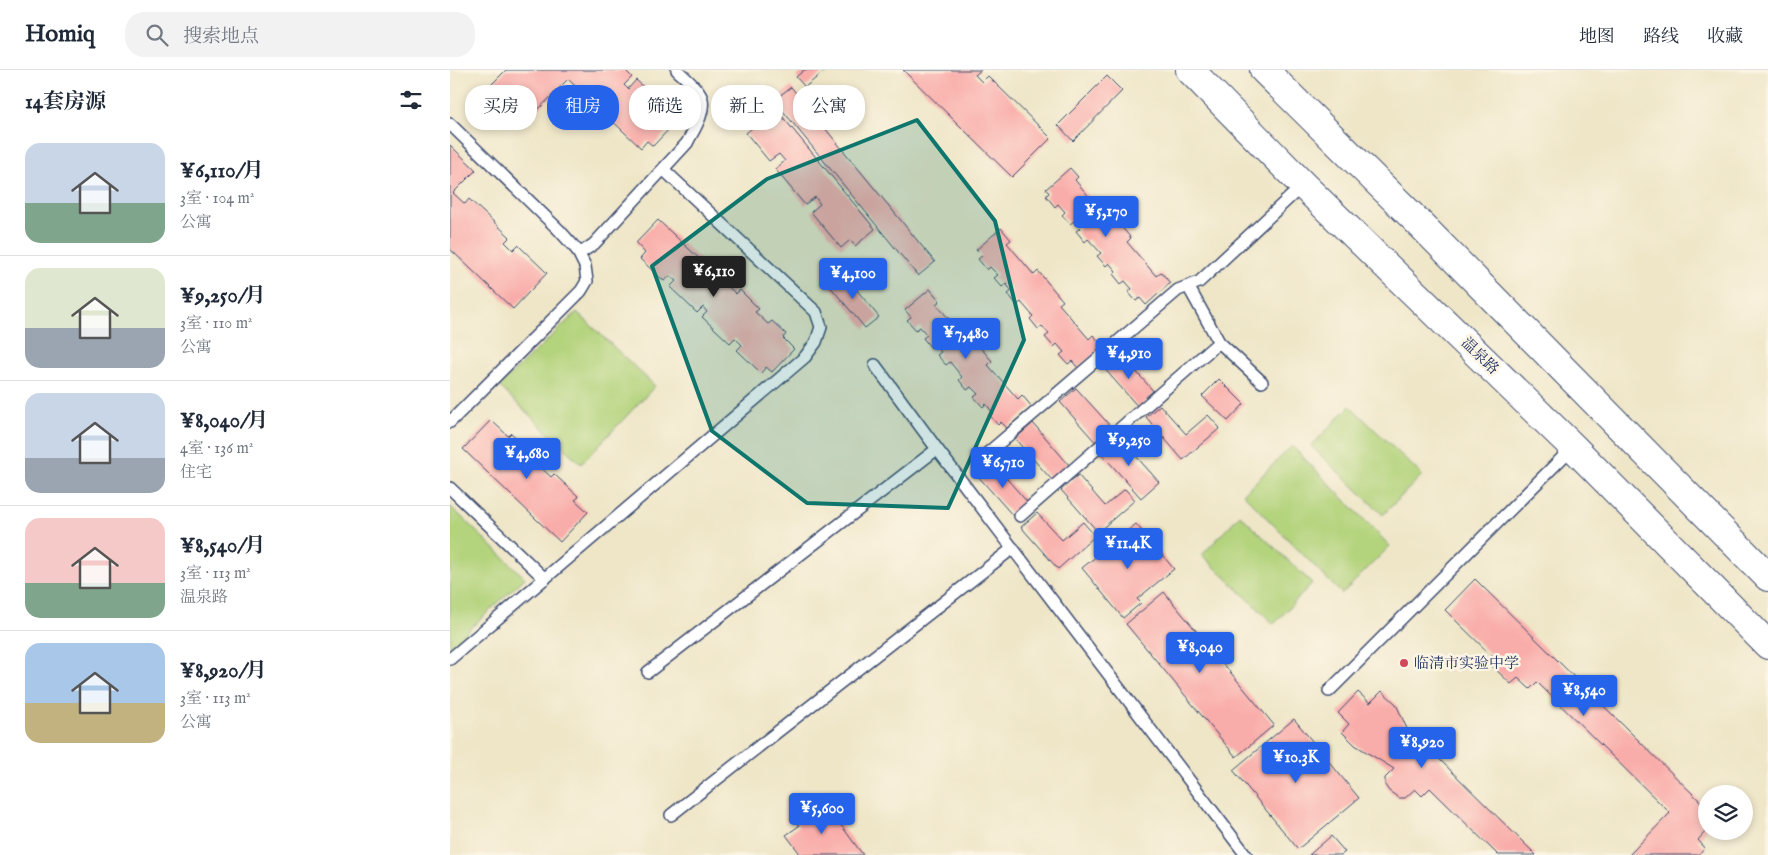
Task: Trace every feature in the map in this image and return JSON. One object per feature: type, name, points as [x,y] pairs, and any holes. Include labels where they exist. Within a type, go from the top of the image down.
[{"type":"main road","name":"温泉路","points":[[1190,70],[1303,185],[1572,447],[1768,645]]},
{"type":"main road","points":[[1264,70],[1422,226],[1768,577]]},
{"type":"lane","points":[[579,254],[594,244],[663,169],[686,143],[697,124],[702,109],[702,98],[677,70]]},
{"type":"lane","points":[[450,124],[560,230],[579,254],[585,266],[587,281],[581,291],[450,422]]},
{"type":"lane","points":[[450,659],[805,357],[816,342],[821,327],[816,312],[663,169]]},
{"type":"lane","points":[[983,457],[1178,290],[1199,282],[1303,185]]},
{"type":"lane","points":[[1188,286],[1219,342],[1262,382]]},
{"type":"lane","points":[[1020,516],[1219,342]]},
{"type":"lane","points":[[875,365],[1246,855]]},
{"type":"lane","points":[[1329,691],[1572,447]]},
{"type":"lane","points":[[648,672],[937,449]]},
{"type":"lane","points":[[450,488],[545,579]]},
{"type":"lane","points":[[671,815],[1013,548]]},
{"type":"highlighted area","points":[[917,120],[995,221],[1024,340],[948,508],[807,503],[712,431],[652,266],[767,179]]},
{"type":"green space","points":[[577,312],[655,386],[581,464],[499,386]]},
{"type":"green space","points":[[1350,406],[1422,475],[1383,515],[1311,446]]},
{"type":"green space","points":[[1292,446],[1390,546],[1342,594],[1243,494]]},
{"type":"green space","points":[[450,506],[525,578],[450,647]]},
{"type":"green space","points":[[1240,515],[1312,583],[1274,624],[1202,555]]},
{"type":"building","points":[[506,70],[625,70],[632,77],[624,85],[629,88],[629,130],[668,130],[653,146],[647,141],[641,148],[619,127],[619,85],[574,85],[568,79],[562,85],[547,85],[547,101],[537,111],[537,85],[491,85]]},
{"type":"building","points":[[804,70],[826,70],[807,85],[803,85],[796,77]]},
{"type":"building","points":[[903,70],[981,70],[975,75],[982,82],[988,76],[1051,138],[1012,177]]},
{"type":"building","points":[[1107,76],[1122,91],[1073,141],[1058,125]]},
{"type":"building","points":[[636,80],[642,85],[632,85]]},
{"type":"building","points":[[791,87],[793,89],[793,123],[783,111],[783,93]]},
{"type":"building","points":[[783,117],[875,229],[855,246],[850,240],[841,248],[811,212],[820,204],[815,197],[805,205],[775,169],[785,161],[779,154],[769,161],[746,133],[750,130],[783,130]]},
{"type":"building","points":[[799,130],[826,130],[935,262],[918,276]]},
{"type":"building","points":[[450,145],[476,170],[453,193],[465,204],[469,199],[510,237],[505,242],[513,250],[518,245],[547,273],[513,309],[450,249]]},
{"type":"building","points":[[1070,168],[1078,177],[1075,180],[1102,212],[1106,209],[1131,238],[1127,242],[1156,276],[1161,272],[1170,283],[1146,305],[1140,298],[1136,301],[1128,292],[1132,289],[1125,281],[1121,284],[1113,274],[1116,271],[1109,263],[1106,266],[1097,256],[1101,253],[1088,239],[1085,242],[1076,231],[1080,228],[1074,221],[1070,224],[1062,215],[1065,212],[1058,204],[1055,207],[1046,196],[1049,193],[1046,189]]},
{"type":"building","points":[[658,220],[704,263],[708,260],[726,277],[722,281],[736,294],[740,290],[759,309],[755,312],[768,324],[772,321],[786,334],[783,338],[794,349],[772,372],[766,367],[761,373],[737,350],[742,345],[735,338],[730,343],[702,317],[707,312],[703,307],[697,313],[670,287],[676,281],[670,276],[664,281],[640,259],[645,253],[636,243]]},
{"type":"building","points":[[1001,228],[1011,240],[1007,243],[1034,275],[1038,271],[1063,301],[1059,304],[1089,339],[1093,335],[1103,346],[1078,368],[1072,361],[1068,364],[1060,355],[1064,352],[1057,344],[1054,347],[1045,337],[1049,334],[1042,326],[1038,329],[1030,319],[1033,316],[1021,302],[1017,305],[1008,294],[1012,291],[1006,284],[1002,287],[994,278],[998,275],[990,267],[987,270],[978,259],[982,256],[976,250]]},
{"type":"building","points":[[842,272],[879,317],[865,328],[828,284]]},
{"type":"building","points":[[930,289],[940,301],[936,304],[963,335],[967,332],[992,361],[988,365],[1018,399],[1022,395],[1032,407],[1007,428],[1001,422],[998,425],[990,416],[993,413],[986,404],[983,407],[974,397],[978,394],[971,387],[967,390],[959,380],[962,377],[950,362],[946,365],[937,355],[941,352],[935,345],[931,348],[923,338],[927,335],[920,327],[916,330],[907,320],[911,317],[905,310]]},
{"type":"building","points":[[1119,352],[1155,393],[1139,408],[1103,367]]},
{"type":"building","points":[[1219,379],[1244,404],[1228,421],[1202,396]]},
{"type":"building","points":[[1076,388],[1114,430],[1097,444],[1060,402]]},
{"type":"building","points":[[1160,405],[1186,434],[1208,415],[1220,428],[1183,460],[1146,417]]},
{"type":"building","points":[[491,420],[508,436],[511,433],[538,458],[535,462],[551,477],[554,474],[579,497],[575,500],[588,512],[560,542],[463,449]]},
{"type":"building","points":[[1033,423],[1069,465],[1052,480],[1015,439]]},
{"type":"building","points":[[1118,436],[1159,482],[1141,498],[1100,452]]},
{"type":"building","points":[[992,462],[1029,504],[1014,517],[977,475]]},
{"type":"building","points":[[1078,475],[1105,506],[1125,489],[1135,500],[1098,532],[1061,490]]},
{"type":"building","points":[[1037,513],[1062,540],[1083,522],[1095,536],[1058,569],[1021,527]]},
{"type":"building","points":[[1136,524],[1174,569],[1137,599],[1141,603],[1123,618],[1082,568]]},
{"type":"building","points":[[1475,579],[1698,799],[1698,840],[1705,848],[1699,855],[1629,855],[1670,813],[1537,682],[1530,689],[1518,678],[1511,684],[1492,666],[1497,661],[1445,610]]},
{"type":"building","points":[[1164,592],[1274,725],[1236,757],[1126,624]]},
{"type":"building","points":[[1382,691],[1396,704],[1415,747],[1421,741],[1536,855],[1498,855],[1430,788],[1422,796],[1415,789],[1405,798],[1399,798],[1389,791],[1385,785],[1385,778],[1394,769],[1355,745],[1342,732],[1349,724],[1338,713],[1358,692],[1370,703]]},
{"type":"building","points":[[1294,719],[1359,798],[1298,849],[1233,770]]},
{"type":"building","points":[[824,802],[863,855],[801,855],[786,835],[799,826],[797,822]]},
{"type":"building","points":[[1331,836],[1345,852],[1341,855],[1309,855]]},
{"type":"place","name":"临清市实验中学","points":[[1404,663]]}]
